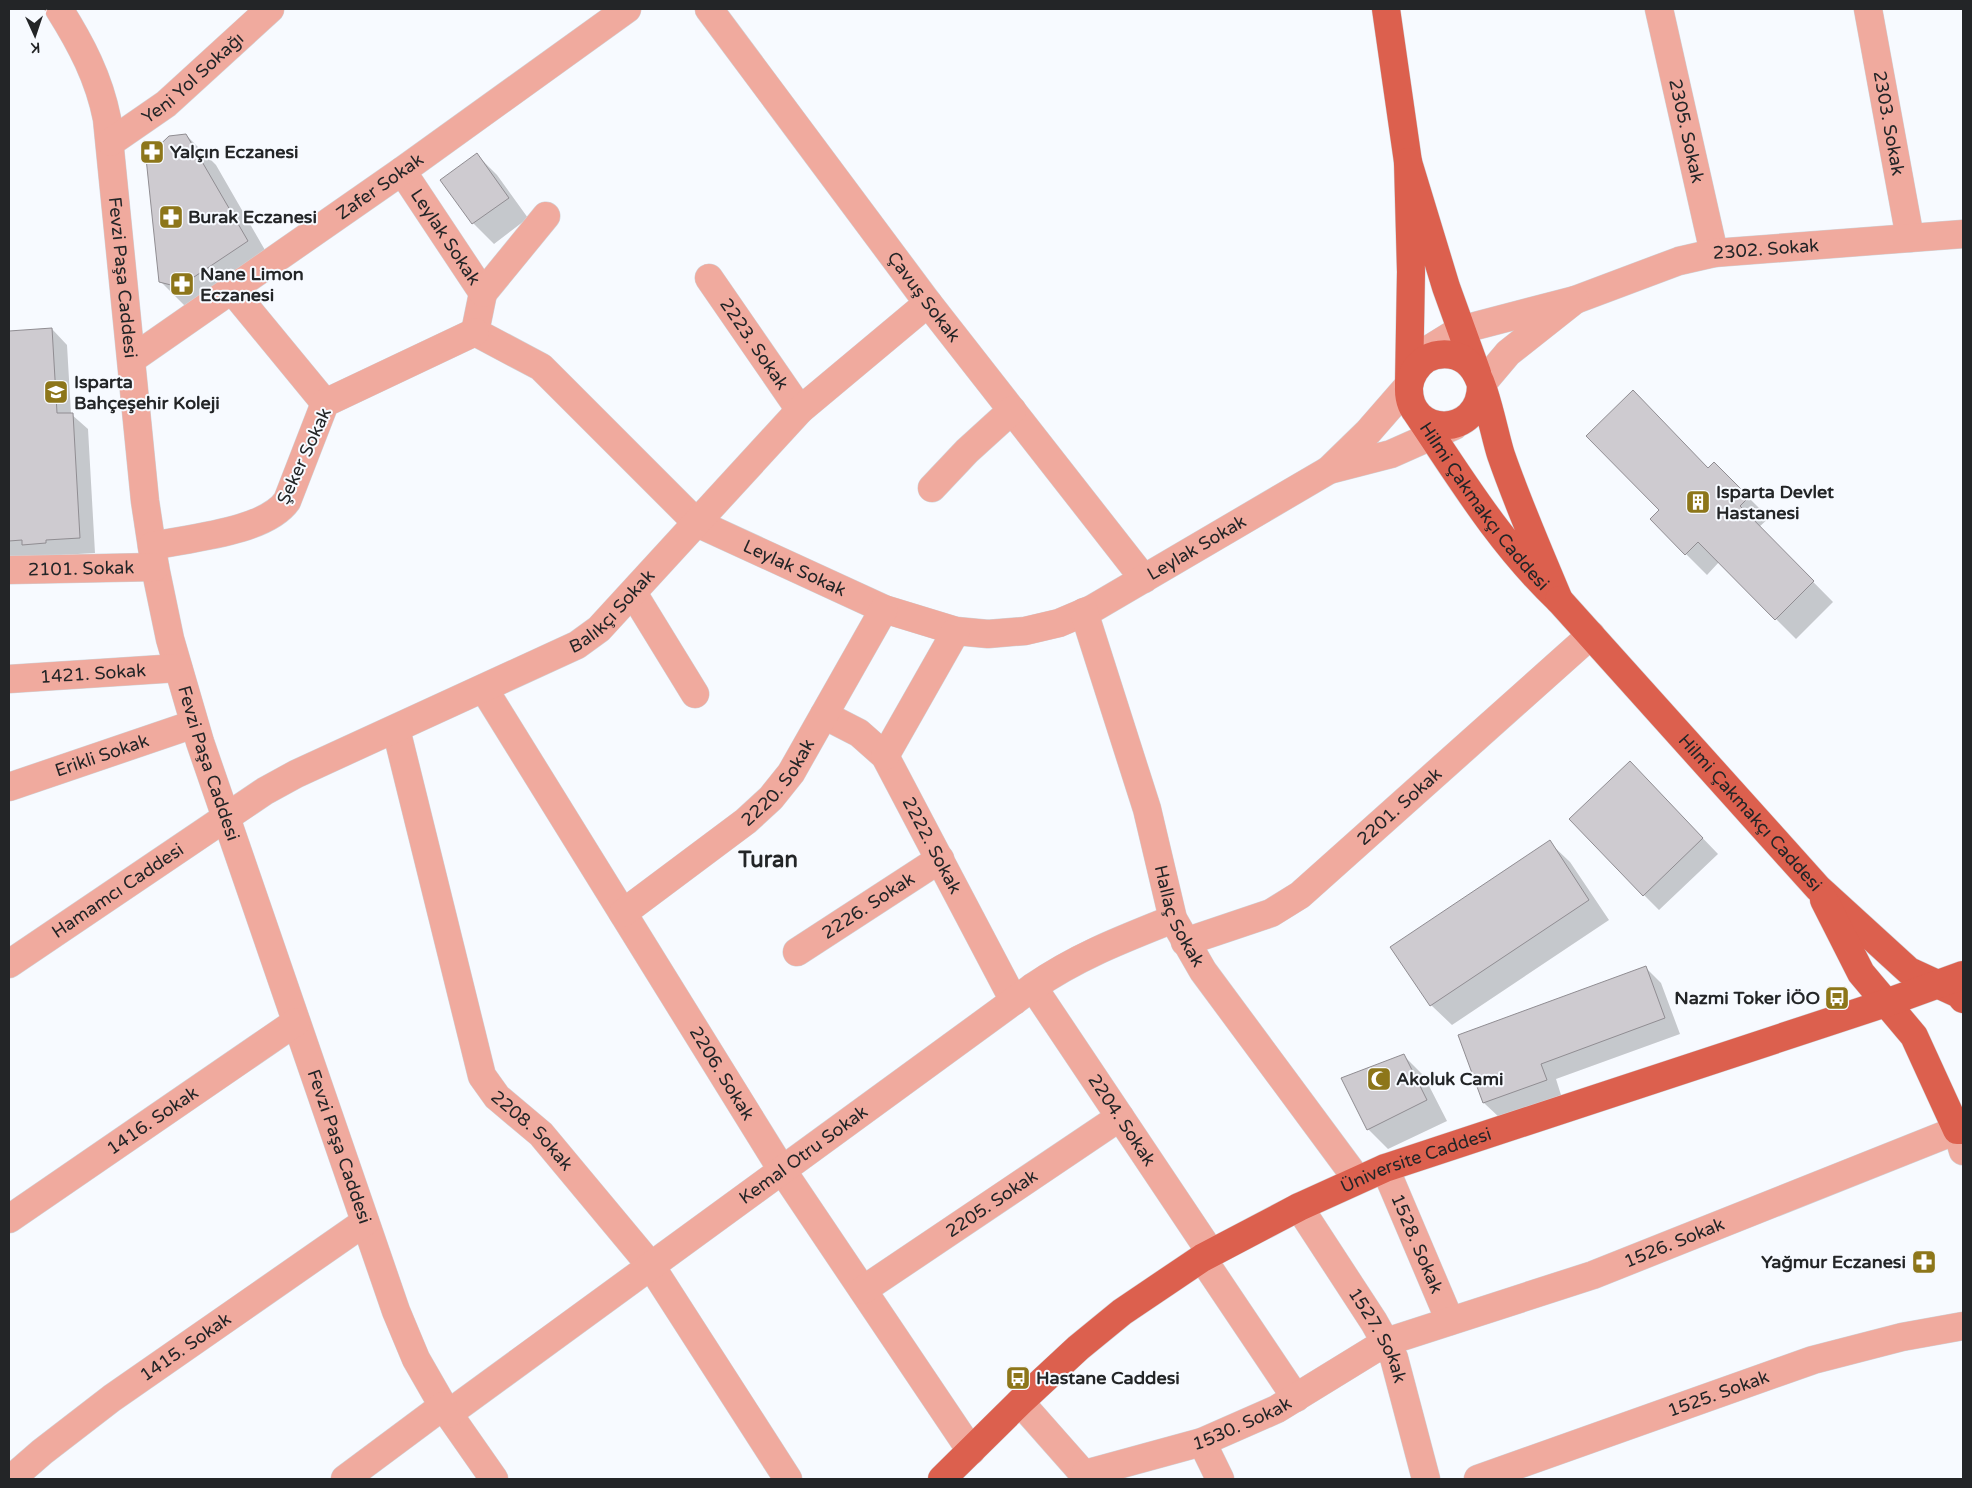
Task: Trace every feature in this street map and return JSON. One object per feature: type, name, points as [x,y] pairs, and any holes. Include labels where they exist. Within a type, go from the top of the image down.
[{"type":"main road","name":"Hilmi Çakmakçı Caddesi","points":[[1386,9],[1408,162],[1413,387],[1433,437],[1518,559],[1591,635],[1818,888],[1909,970],[1963,998]]},
{"type":"main road","name":"Hilmi Çakmakçı Caddesi","points":[[1408,162],[1460,330],[1479,379],[1501,456],[1559,600]]},
{"type":"main road","points":[[1444,354],[1463,359],[1479,379],[1481,397],[1476,408],[1468,418],[1458,424],[1445,426],[1433,424],[1422,418],[1413,387],[1425,360],[1444,354]]},
{"type":"main road","points":[[1818,888],[1861,974],[1902,1021],[1919,1045],[1961,1137]]},
{"type":"main road","name":"Üniversite Caddesi","points":[[957,1469],[1020,1402],[1122,1312],[1207,1255],[1356,1179],[1886,1003],[1963,975]]},
{"type":"street","name":"Fevzi Paşa Caddesi","points":[[59,9],[84,50],[96,76],[104,102],[111,142],[145,501],[153,556],[178,668],[194,724],[402,1327],[416,1359],[446,1410],[494,1479]]},
{"type":"street","name":"Yeni Yol Sokağı","points":[[111,142],[171,99],[270,9]]},
{"type":"street","name":"Zafer Sokak","points":[[132,360],[402,171],[627,9]]},
{"type":"street","name":"Çavuş Sokak","points":[[709,9],[928,304],[1144,579]]},
{"type":"street","name":"2305. Sokak","points":[[1660,9],[1714,253]]},
{"type":"street","name":"2303. Sokak","points":[[1868,9],[1910,238]]},
{"type":"street","name":"Leylak Sokak","points":[[402,171],[483,293],[475,332],[541,367],[697,523],[884,609],[956,631],[988,634],[1025,631],[1059,623],[1084,612],[1144,579],[1329,470],[1413,387]]},
{"type":"street","points":[[483,293],[546,216]]},
{"type":"street","name":"2302. Sokak","points":[[1413,387],[1431,348],[1460,330],[1575,300],[1679,261],[1714,253],[1963,234]]},
{"type":"street","name":"2223. Sokak","points":[[709,278],[800,410]]},
{"type":"street","points":[[232,290],[325,403]]},
{"type":"street","name":"2302. Sokak","points":[[1479,379],[1508,352],[1575,300]]},
{"type":"street","name":"Balıkçı Sokak","points":[[225,816],[296,774],[578,645],[599,629],[800,410],[928,304]]},
{"type":"street","name":"Şeker Sokak","points":[[153,556],[268,518],[281,510],[287,501],[325,403],[475,332]]},
{"type":"street","points":[[932,488],[967,451],[1012,410]]},
{"type":"street","name":"Leylak Sokak","points":[[1329,470],[1391,454],[1433,437],[1458,424]]},
{"type":"street","name":"2101. Sokak","points":[[9,570],[153,556]]},
{"type":"street","points":[[633,593],[695,694]]},
{"type":"street","name":"2220. Sokak","points":[[623,913],[746,821],[771,798],[791,773],[884,609]]},
{"type":"street","name":"Hallaç Sokak","points":[[1084,612],[1146,809],[1179,931],[1203,971],[1356,1179]]},
{"type":"street","points":[[885,756],[956,631]]},
{"type":"street","name":"2201. Sokak","points":[[1179,931],[1271,913],[1300,895],[1591,635]]},
{"type":"street","name":"1421. Sokak","points":[[9,679],[178,668]]},
{"type":"street","name":"2206. Sokak","points":[[484,689],[782,1170],[863,1290],[957,1469]]},
{"type":"street","name":"2222. Sokak","points":[[824,715],[859,733],[885,756],[940,859],[1023,994]]},
{"type":"street","name":"Erikli Sokak","points":[[9,787],[194,724]]},
{"type":"street","name":"2208. Sokak","points":[[396,729],[482,1076],[497,1097],[541,1134],[651,1266],[788,1479]]},
{"type":"street","name":"Hamamcı Caddesi","points":[[9,964],[225,816]]},
{"type":"street","name":"2226. Sokak","points":[[797,952],[940,859]]},
{"type":"street","name":"Kemal Otru Sokak","points":[[345,1479],[651,1266],[1064,966],[1094,951],[1179,931]]},
{"type":"street","name":"2204. Sokak","points":[[1023,994],[1120,1117],[1296,1398]]},
{"type":"street","name":"1416. Sokak","points":[[9,1219],[296,1022]]},
{"type":"street","name":"2205. Sokak","points":[[863,1290],[1120,1117]]},
{"type":"street","name":"1526. Sokak","points":[[1386,1342],[1593,1276],[1961,1137]]},
{"type":"street","name":"1528. Sokak","points":[[1385,1168],[1450,1321]]},
{"type":"street","name":"1527. Sokak","points":[[1299,1207],[1386,1342],[1399,1374],[1426,1479]]},
{"type":"street","name":"1415. Sokak","points":[[11,1479],[42,1452],[112,1398],[365,1222]]},
{"type":"street","name":"1525. Sokak","points":[[1478,1479],[1813,1360],[1902,1338],[1963,1326]]},
{"type":"street","name":"1530. Sokak","points":[[1086,1477],[1202,1442],[1241,1426],[1296,1398],[1386,1342]]},
{"type":"street","points":[[1020,1402],[1086,1477]]},
{"type":"street","points":[[1202,1442],[1220,1479]]},
{"type":"building","points":[[186,134],[248,241],[179,287],[159,282],[146,158],[169,136]]},
{"type":"building","points":[[477,153],[509,198],[472,224],[440,180]]},
{"type":"building","points":[[52,328],[57,413],[73,413],[80,538],[46,540],[46,543],[22,545],[22,540],[9,541],[9,331]]},
{"type":"building","name":"Isparta Devlet Hastanesi","points":[[1633,390],[1708,468],[1714,462],[1749,497],[1740,506],[1814,581],[1775,620],[1698,542],[1685,555],[1650,519],[1659,510],[1586,436]]},
{"type":"building","points":[[1630,761],[1703,838],[1643,896],[1569,819]]},
{"type":"building","points":[[1550,840],[1589,900],[1430,1006],[1390,947]]},
{"type":"building","points":[[1646,966],[1665,1018],[1541,1064],[1547,1080],[1483,1103],[1458,1035]]},
{"type":"building","name":"Akoluk Cami","points":[[1404,1054],[1427,1100],[1367,1130],[1341,1078]]},
{"type":"place","name":"Yalçın Eczanesi","points":[[152,152]]},
{"type":"place","name":"Burak Eczanesi","points":[[171,217]]},
{"type":"place","name":"Nane Limon Eczanesi","points":[[182,284]]},
{"type":"place","name":"Isparta Bahçeşehir Koleji","points":[[56,392]]},
{"type":"place","name":"Isparta Devlet Hastanesi","points":[[1698,502]]},
{"type":"place","name":"Nazmi Toker İÖO","points":[[1837,998]]},
{"type":"place","name":"Akoluk Cami","points":[[1379,1079]]},
{"type":"place","name":"Yağmur Eczanesi","points":[[1924,1262]]},
{"type":"place","name":"Hastane Caddesi","points":[[1018,1378]]},
{"type":"district","name":"Turan","points":[[768,859]]}]
